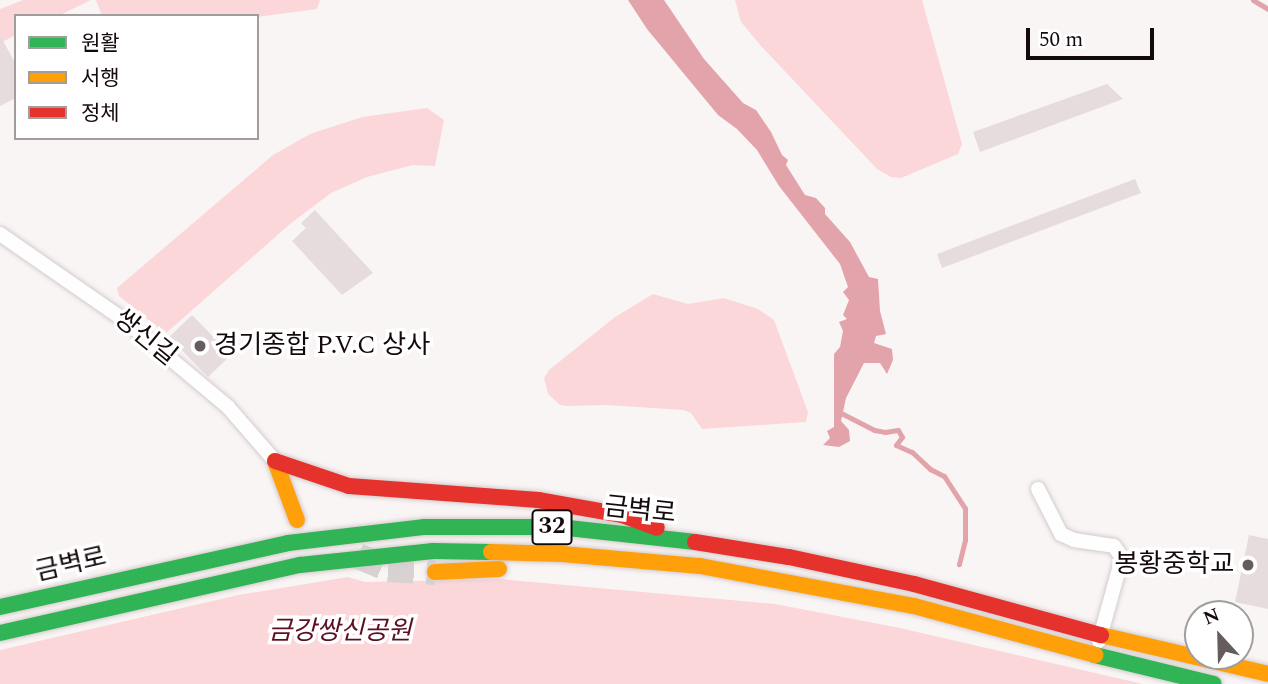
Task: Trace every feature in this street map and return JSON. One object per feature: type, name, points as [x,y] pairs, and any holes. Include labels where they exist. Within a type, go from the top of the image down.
[{"type":"main road","points":[[275,461],[297,520]]},
{"type":"main road","points":[[275,461],[349,486],[538,500],[622,515],[697,542]]},
{"type":"main road","name":"금벽로","points":[[0,607],[288,543],[425,527],[559,527],[697,542],[789,557],[914,584],[1101,635],[1268,674]]},
{"type":"main road","name":"금벽로","points":[[0,633],[300,565],[433,551],[562,554],[700,566],[834,589],[914,606],[1214,684]]},
{"type":"main road","points":[[435,572],[556,569],[834,589]]},
{"type":"street","name":"쌍신길","points":[[0,234],[124,320],[228,407],[275,461]]},
{"type":"street","points":[[1038,489],[1061,534],[1074,540],[1114,546],[1122,558],[1095,655]]},
{"type":"green space","points":[[23,0],[91,0],[62,14],[14,14],[14,36],[0,43],[0,9]]},
{"type":"green space","points":[[96,0],[320,0],[317,9],[259,17],[259,14],[101,14]]},
{"type":"green space","points":[[735,0],[922,0],[962,144],[958,154],[901,178],[891,177],[877,169],[761,46],[741,22]]},
{"type":"green space","points":[[427,108],[444,120],[435,166],[413,165],[367,177],[331,193],[290,224],[165,334],[119,296],[117,288],[273,155],[310,134],[362,117]]},
{"type":"green space","points":[[653,294],[688,304],[724,298],[758,309],[774,320],[808,412],[806,422],[702,429],[691,413],[683,410],[607,405],[567,406],[560,405],[548,394],[544,378],[549,370],[615,317]]},
{"type":"green space","name":"금강쌍신공원","points":[[348,577],[365,582],[501,579],[775,604],[900,628],[1143,684],[0,684],[0,650],[238,595]]},
{"type":"shaded area","points":[[628,0],[664,0],[704,59],[743,103],[756,110],[782,155],[788,160],[786,165],[805,195],[816,198],[825,208],[825,214],[850,242],[869,277],[878,279],[880,311],[886,334],[876,336],[874,343],[892,349],[893,360],[887,374],[880,363],[864,363],[846,398],[841,421],[849,430],[850,441],[839,447],[823,445],[830,438],[827,431],[834,427],[834,354],[840,347],[843,331],[839,322],[847,319],[843,315],[849,300],[843,292],[848,287],[840,264],[779,186],[757,150],[737,129],[718,115],[647,29]]},
{"type":"building","points":[[0,35],[14,61],[14,99],[0,106]]},
{"type":"building","points":[[1107,84],[1123,99],[980,152],[973,132]]},
{"type":"building","points":[[1135,179],[1141,193],[942,268],[937,254]]},
{"type":"building","points":[[315,210],[373,273],[342,295],[292,241],[306,228],[301,223]]},
{"type":"building","name":"경기종합 P.V.C 상사","points":[[192,315],[231,355],[208,377],[169,337]]},
{"type":"building","points":[[1249,535],[1268,539],[1268,609],[1254,606],[1254,600],[1235,600]]},
{"type":"waterway","points":[[1253,0],[1268,9]]},
{"type":"waterway","points":[[839,412],[874,430],[898,430],[902,437],[896,445],[912,452],[930,469],[944,476],[965,508],[965,540],[959,564]]},
{"type":"tunnel","points":[[358,556],[388,569],[435,572]]},
{"type":"traffic: fast","points":[[0,607],[288,543],[425,527],[559,527],[695,542]]},
{"type":"traffic: fast","points":[[0,633],[300,565],[433,551],[491,552]]},
{"type":"traffic: fast","points":[[1095,655],[1214,684]]},
{"type":"traffic: slow","points":[[275,461],[297,520]]},
{"type":"traffic: slow","points":[[491,552],[562,554],[700,566],[914,606],[1095,655]]},
{"type":"traffic: slow","points":[[435,572],[499,569]]},
{"type":"traffic: slow","points":[[1101,635],[1268,674]]},
{"type":"traffic: jam","points":[[275,461],[349,486],[538,500],[622,515],[657,528]]},
{"type":"traffic: jam","points":[[695,542],[789,557],[914,584],[1101,635]]},
{"type":"place","name":"경기종합 P.V.C 상사","points":[[200,346]]},
{"type":"place","name":"봉황중학교","points":[[1248,565]]}]
